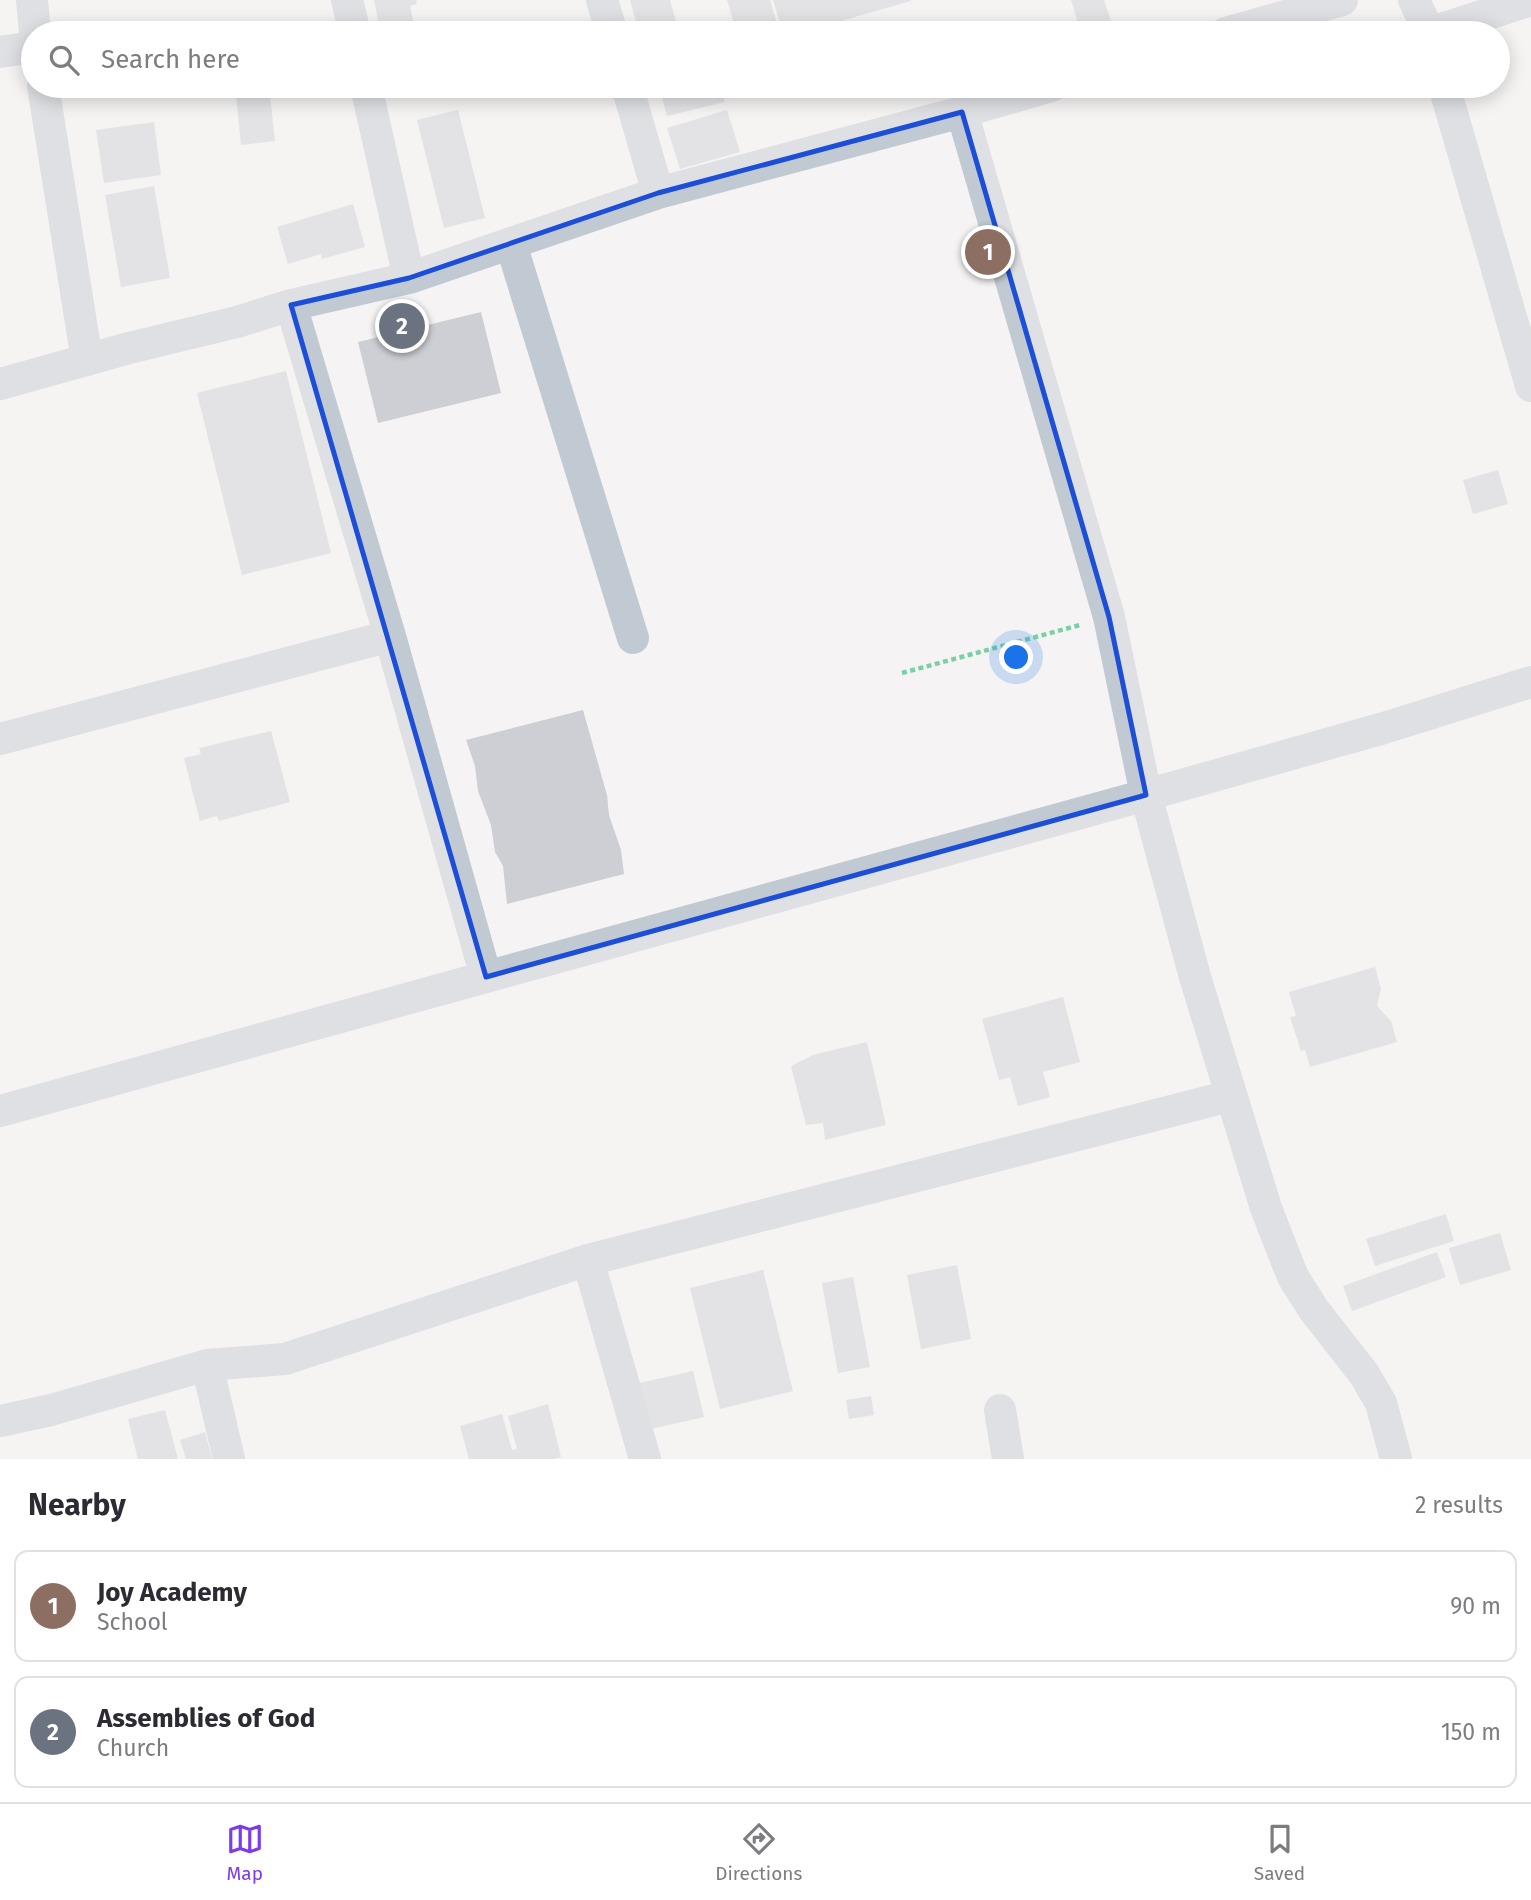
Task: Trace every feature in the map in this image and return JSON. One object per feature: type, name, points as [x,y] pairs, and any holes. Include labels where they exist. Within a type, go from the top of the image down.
[{"type":"street","points":[[32,0],[34,21]]},
{"type":"street","points":[[347,0],[352,21]]},
{"type":"street","points":[[602,0],[608,21]]},
{"type":"street","points":[[1268,21],[1342,0]]},
{"type":"street","points":[[1414,0],[1424,21]]},
{"type":"street","points":[[1467,21],[1531,1]]},
{"type":"street","points":[[0,52],[21,49]]},
{"type":"street","points":[[45,98],[87,360]]},
{"type":"street","points":[[369,98],[409,278]]},
{"type":"street","points":[[630,98],[658,193]]},
{"type":"street","points":[[0,384],[237,322],[291,305],[409,278],[658,193],[1010,98]]},
{"type":"street","points":[[1447,98],[1531,386]]},
{"type":"street","points":[[962,112],[1109,617],[1146,795],[1230,1096],[1266,1208],[1293,1277],[1314,1310],[1364,1374],[1381,1403],[1396,1459]]},
{"type":"street","points":[[511,244],[633,638]]},
{"type":"street","points":[[291,305],[390,636],[486,977]]},
{"type":"street","points":[[0,739],[390,636]]},
{"type":"street","points":[[0,1111],[1146,795],[1531,682]]},
{"type":"street","points":[[0,1421],[51,1410],[207,1365],[285,1359],[588,1260],[1230,1096]]},
{"type":"street","points":[[588,1260],[645,1459]]},
{"type":"street","points":[[207,1365],[229,1459]]},
{"type":"street","points":[[1000,1410],[1008,1459]]},
{"type":"path","points":[[902,673],[1109,617]]},
{"type":"highlighted area","points":[[962,112],[1109,617],[1146,795],[486,977],[291,305],[409,278],[658,193]]},
{"type":"building","points":[[374,0],[416,0],[417,4],[410,6],[413,21],[378,21]]},
{"type":"building","points":[[630,0],[670,0],[676,21],[636,21]]},
{"type":"building","points":[[727,0],[770,0],[776,21],[733,21]]},
{"type":"building","points":[[773,0],[911,0],[840,21],[779,21]]},
{"type":"building","points":[[1071,0],[1104,0],[1111,21],[1077,21]]},
{"type":"building","points":[[236,98],[270,98],[275,141],[241,145]]},
{"type":"building","points":[[662,98],[724,98],[725,102],[667,116]]},
{"type":"building","points":[[458,110],[485,218],[444,228],[417,120]]},
{"type":"building","points":[[727,110],[740,152],[680,169],[667,128]]},
{"type":"building","points":[[154,122],[161,175],[104,183],[96,130]]},
{"type":"building","points":[[154,186],[170,278],[121,287],[105,195]]},
{"type":"building","points":[[353,204],[365,247],[322,259],[321,254],[288,264],[277,227]]},
{"type":"building","points":[[481,312],[501,393],[378,423],[358,342]]},
{"type":"building","points":[[286,371],[331,553],[242,575],[197,393]]},
{"type":"building","points":[[1498,470],[1508,504],[1473,514],[1463,480]]},
{"type":"building","points":[[583,710],[607,795],[609,815],[621,850],[624,874],[507,904],[503,866],[495,852],[491,825],[478,791],[475,766],[466,740]]},
{"type":"building","points":[[271,731],[290,802],[219,821],[217,816],[200,821],[184,758],[201,754],[199,748]]},
{"type":"building","points":[[1375,967],[1381,989],[1377,1006],[1391,1021],[1397,1042],[1310,1067],[1305,1050],[1301,1051],[1290,1017],[1296,1016],[1289,992]]},
{"type":"building","points":[[1063,997],[1080,1062],[1043,1072],[1050,1097],[1018,1106],[1010,1077],[999,1080],[982,1019]]},
{"type":"building","points":[[867,1042],[886,1125],[825,1140],[823,1123],[806,1125],[791,1066],[813,1055]]},
{"type":"building","points":[[1446,1214],[1454,1241],[1375,1266],[1366,1239]]},
{"type":"building","points":[[1500,1233],[1511,1270],[1460,1285],[1449,1248]]},
{"type":"building","points":[[1437,1252],[1446,1277],[1352,1311],[1343,1286]]},
{"type":"building","points":[[957,1265],[971,1339],[921,1349],[907,1275]]},
{"type":"building","points":[[763,1270],[793,1391],[720,1409],[690,1288]]},
{"type":"building","points":[[853,1277],[870,1367],[838,1373],[822,1283]]},
{"type":"building","points":[[693,1371],[704,1417],[646,1430],[635,1384]]},
{"type":"building","points":[[871,1396],[874,1415],[849,1419],[846,1400]]},
{"type":"building","points":[[548,1404],[561,1457],[469,1459],[460,1426],[502,1414],[512,1450],[517,1449],[508,1416]]},
{"type":"building","points":[[165,1410],[178,1459],[138,1459],[128,1419]]},
{"type":"building","points":[[205,1432],[212,1459],[186,1459],[180,1440]]},
{"type":"place","name":"Joy Academy","points":[[988,252]]},
{"type":"place","name":"Assemblies of God","points":[[402,326]]}]
